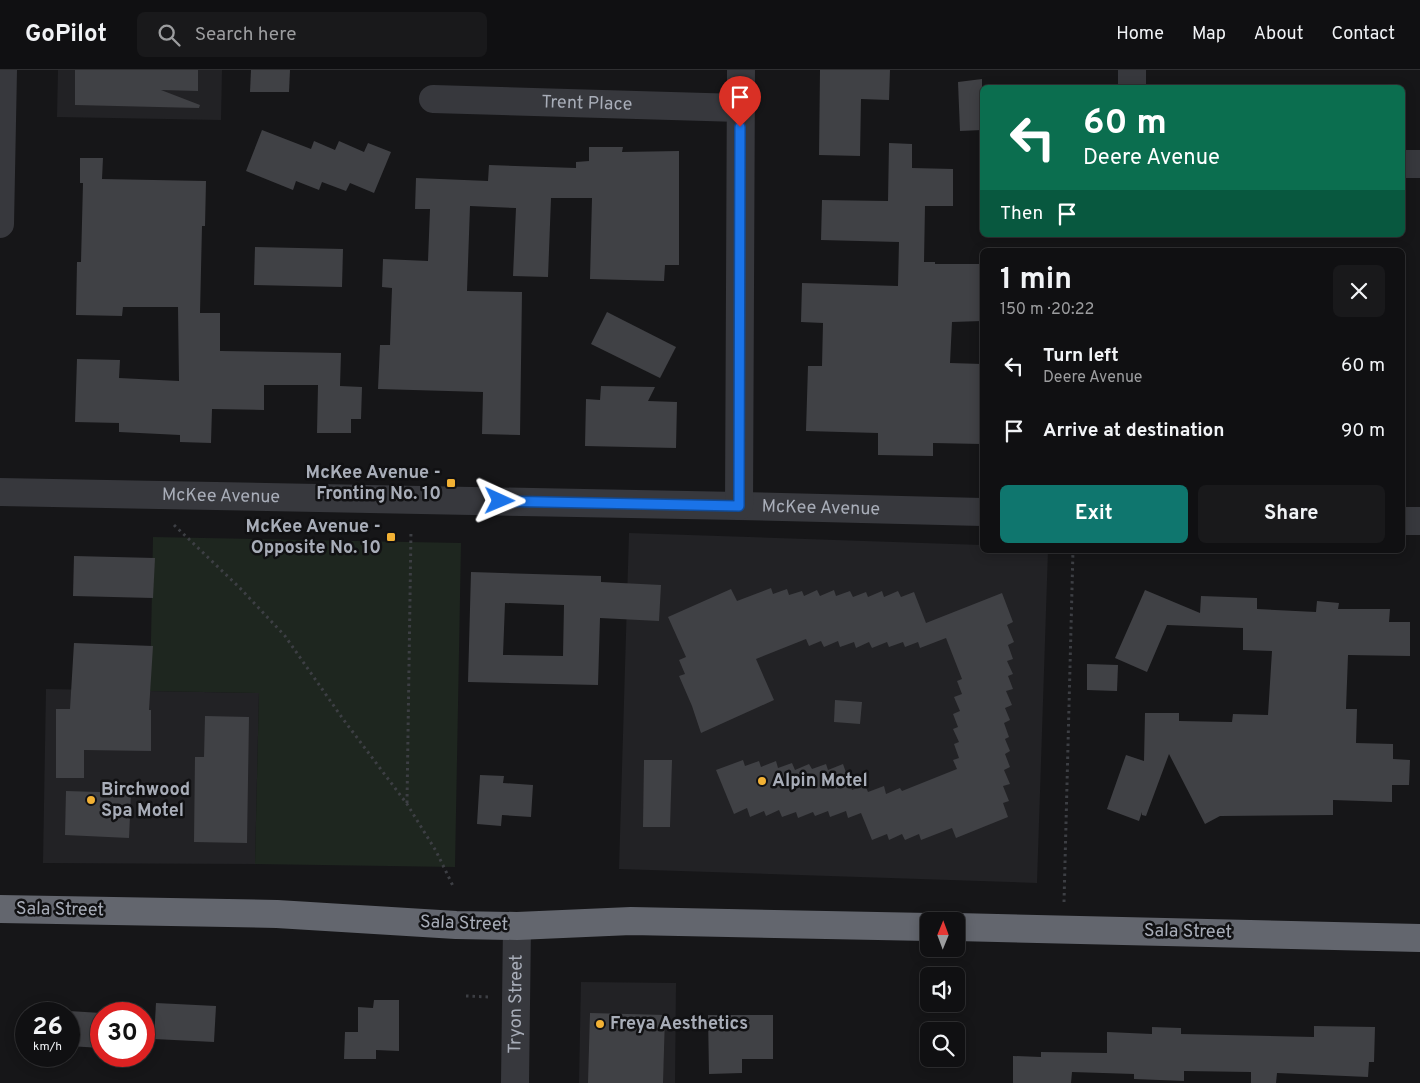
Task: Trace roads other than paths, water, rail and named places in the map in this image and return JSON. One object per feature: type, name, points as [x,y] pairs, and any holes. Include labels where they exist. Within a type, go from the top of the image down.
[{"type":"highway","name":"Sala Street","points":[[0,909],[277,914],[456,925],[518,926],[631,921],[920,927]]},
{"type":"highway","name":"Sala Street","points":[[965,927],[1420,938]]},
{"type":"street","points":[[0,224],[3,70]]},
{"type":"street","points":[[739,506],[741,70]]},
{"type":"street","points":[[1132,70],[1132,85]]},
{"type":"street","name":"Trent Place","points":[[432,99],[740,108]]},
{"type":"street","points":[[1405,164],[1420,164]]},
{"type":"street","name":"McKee Avenue","points":[[0,492],[980,512]]},
{"type":"street","points":[[1405,521],[1420,521]]},
{"type":"street","name":"Tryon Street","points":[[515,1083],[518,926]]},
{"type":"place","name":"McKee Avenue - Fronting No. 10","points":[[451,483]]},
{"type":"place","name":"McKee Avenue - Opposite No. 10","points":[[391,537]]},
{"type":"place","name":"Alpin Motel","points":[[762,781]]},
{"type":"place","name":"Birchwood Spa Motel","points":[[91,800]]},
{"type":"place","name":"Freya Aesthetics","points":[[600,1024]]}]
